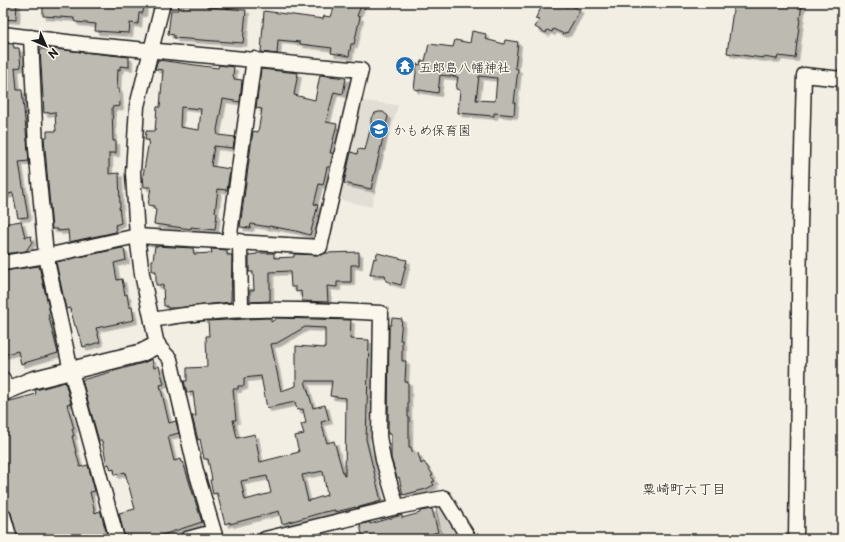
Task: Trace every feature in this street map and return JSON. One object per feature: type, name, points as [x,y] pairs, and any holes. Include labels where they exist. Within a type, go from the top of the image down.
[{"type":"street","points":[[163,3],[136,106],[133,173],[137,236],[142,274],[157,345],[170,358],[190,448],[215,535],[187,539]]},
{"type":"street","points":[[3,34],[150,50],[361,70],[320,247],[137,236],[46,256],[3,263]]},
{"type":"street","points":[[31,37],[36,148],[46,256],[71,371],[117,539]]},
{"type":"street","points":[[241,309],[234,241],[254,59]]},
{"type":"street","points":[[796,539],[800,227],[804,75],[842,79]]},
{"type":"street","points":[[152,320],[241,309],[381,313],[379,436],[383,460],[397,507]]},
{"type":"street","points":[[4,387],[141,352],[157,345]]},
{"type":"street","points":[[265,539],[397,507],[444,498],[469,539]]},
{"type":"street","points":[[3,515],[10,539]]},
{"type":"shaded area","points":[[362,101],[398,105],[371,207],[336,199]]},
{"type":"shaded area","points":[[435,505],[444,505],[463,539],[443,539]]},
{"type":"building","points":[[3,3],[17,3],[16,20],[3,19]]},
{"type":"building","points":[[43,3],[144,3],[143,13],[139,13],[138,24],[130,23],[129,33],[95,31],[96,24],[76,22],[74,21],[74,18],[43,16]]},
{"type":"building","points":[[179,3],[207,4],[207,7],[246,10],[243,43],[174,38],[174,35],[168,34],[171,10],[178,10]]},
{"type":"building","points":[[335,3],[362,3],[357,16],[360,17],[354,44],[351,44],[349,56],[331,53],[332,48],[300,44],[300,42],[278,40],[277,54],[261,52],[264,11],[323,19],[324,16],[331,17]]},
{"type":"building","points":[[544,3],[561,3],[567,7],[569,4],[580,10],[567,33],[565,32],[564,34],[553,29],[552,32],[547,30],[546,33],[535,27],[539,20],[535,19]]},
{"type":"building","points":[[734,3],[802,3],[795,58],[778,56],[777,59],[763,58],[727,53]]},
{"type":"building","points":[[472,31],[486,34],[485,39],[504,44],[505,40],[518,42],[515,68],[518,69],[514,115],[494,113],[494,116],[458,113],[460,90],[456,89],[458,77],[440,75],[438,93],[414,89],[417,64],[420,65],[421,61],[425,61],[429,44],[453,47],[455,40],[470,43]],"holes":[[[479,76],[497,78],[495,101],[476,100]]]},
{"type":"building","points":[[3,43],[13,44],[14,48],[19,48],[21,67],[15,68],[17,90],[22,90],[29,161],[19,162],[28,217],[18,218],[13,193],[4,195],[3,189]]},
{"type":"building","points":[[40,49],[54,49],[129,57],[129,67],[120,66],[120,70],[118,69],[117,89],[119,89],[120,106],[112,107],[113,141],[116,141],[116,153],[109,153],[109,174],[119,173],[119,207],[121,223],[115,225],[116,232],[69,242],[68,230],[58,231],[58,229],[52,229],[44,137],[47,137],[47,131],[56,131],[55,112],[44,113]]},
{"type":"building","points":[[158,60],[218,68],[219,65],[234,67],[234,79],[242,80],[240,102],[223,99],[217,130],[218,135],[235,137],[233,148],[214,146],[211,166],[230,169],[227,190],[218,189],[215,212],[217,213],[215,230],[191,227],[191,229],[154,224],[156,210],[154,209],[154,206],[148,205],[151,187],[144,187],[143,176],[149,140],[145,140],[146,131],[155,131],[157,107],[160,107],[163,70],[155,69]],"holes":[[[181,107],[201,109],[199,130],[180,127]]]},
{"type":"building","points":[[261,69],[298,73],[294,95],[315,100],[320,75],[346,78],[343,94],[334,92],[326,122],[337,124],[330,153],[333,153],[330,167],[327,167],[323,185],[319,184],[314,204],[318,205],[310,235],[269,226],[251,224],[250,228],[240,227],[253,131],[258,132],[262,109],[256,108]]},
{"type":"building","points":[[383,112],[388,116],[371,189],[344,183],[351,152],[357,154],[358,149],[365,150],[371,126],[371,118],[375,113]]},
{"type":"building","points":[[21,221],[25,237],[31,236],[32,242],[26,251],[5,254],[3,244],[3,224]]},
{"type":"building","points":[[155,246],[193,248],[194,254],[212,253],[211,249],[227,250],[227,255],[232,255],[231,302],[176,308],[167,308],[167,306],[164,306],[163,285],[156,285],[156,271],[152,271],[152,260]]},
{"type":"building","points":[[122,248],[124,249],[126,260],[114,263],[117,280],[122,279],[125,295],[127,294],[129,307],[132,307],[134,320],[96,328],[100,342],[83,347],[70,308],[66,309],[56,262]]},
{"type":"building","points":[[359,252],[359,265],[351,265],[351,282],[337,282],[337,287],[327,286],[328,302],[302,301],[301,291],[296,292],[296,287],[291,287],[290,271],[270,272],[270,301],[250,302],[250,290],[254,290],[253,272],[249,272],[249,255],[257,253],[274,253],[274,258],[294,257],[294,254],[319,255],[326,253]]},
{"type":"building","points":[[377,253],[407,260],[401,285],[386,281],[385,275],[370,275],[374,258],[376,259]]},
{"type":"building","points":[[39,266],[50,313],[48,314],[58,353],[21,364],[18,351],[3,355],[3,271]]},
{"type":"building","points":[[266,318],[271,318],[271,322],[277,318],[351,320],[350,339],[369,340],[366,439],[381,501],[356,508],[335,512],[335,510],[324,512],[282,524],[279,511],[225,524],[217,493],[213,494],[208,459],[204,459],[200,439],[198,440],[192,416],[196,416],[193,392],[187,393],[184,381],[187,381],[187,368],[207,367],[206,336],[209,336],[208,321]],"holes":[[[305,327],[325,328],[325,348],[296,346],[296,386],[281,391],[271,344],[277,343]],[[261,376],[267,408],[295,402],[297,410],[303,409],[306,423],[301,424],[304,434],[295,436],[299,452],[260,462],[255,434],[237,438],[233,420],[236,420],[233,389],[238,389],[238,386],[244,386],[244,378]],[[305,381],[332,381],[330,396],[346,398],[345,476],[334,441],[327,443],[321,422],[329,420],[325,405],[313,408]],[[323,471],[327,495],[308,501],[302,475]],[[267,476],[271,493],[245,500],[241,481]]]},
{"type":"building","points":[[392,318],[402,319],[400,340],[402,340],[402,361],[406,361],[405,382],[408,382],[409,447],[411,447],[413,454],[418,453],[421,464],[424,462],[433,475],[431,476],[435,481],[432,482],[434,485],[426,489],[403,495],[399,477],[397,478],[391,458],[391,434],[388,434],[389,325],[391,325]]},
{"type":"building","points":[[152,359],[154,368],[159,366],[164,384],[160,385],[169,423],[176,421],[179,433],[168,436],[174,461],[181,459],[183,462],[202,522],[150,539],[125,539],[119,513],[135,509],[125,472],[115,475],[114,469],[111,470],[109,464],[107,465],[102,441],[99,441],[82,380],[143,363]]},
{"type":"building","points":[[65,382],[71,403],[67,404],[74,429],[72,429],[74,436],[72,436],[80,467],[88,465],[95,491],[90,492],[95,513],[100,511],[101,513],[108,539],[18,539],[11,513],[6,507],[3,497],[3,403],[36,394],[35,390]]},
{"type":"building","points":[[432,509],[438,532],[424,536],[425,539],[363,539],[360,525],[370,522],[370,524],[402,515],[402,518],[420,513],[420,511]]},
{"type":"place","name":"五郎島八幡神社","points":[[405,66]]},
{"type":"place","name":"かもめ保育園","points":[[379,129]]},
{"type":"district","name":"粟崎町六丁目","points":[[684,488]]}]
